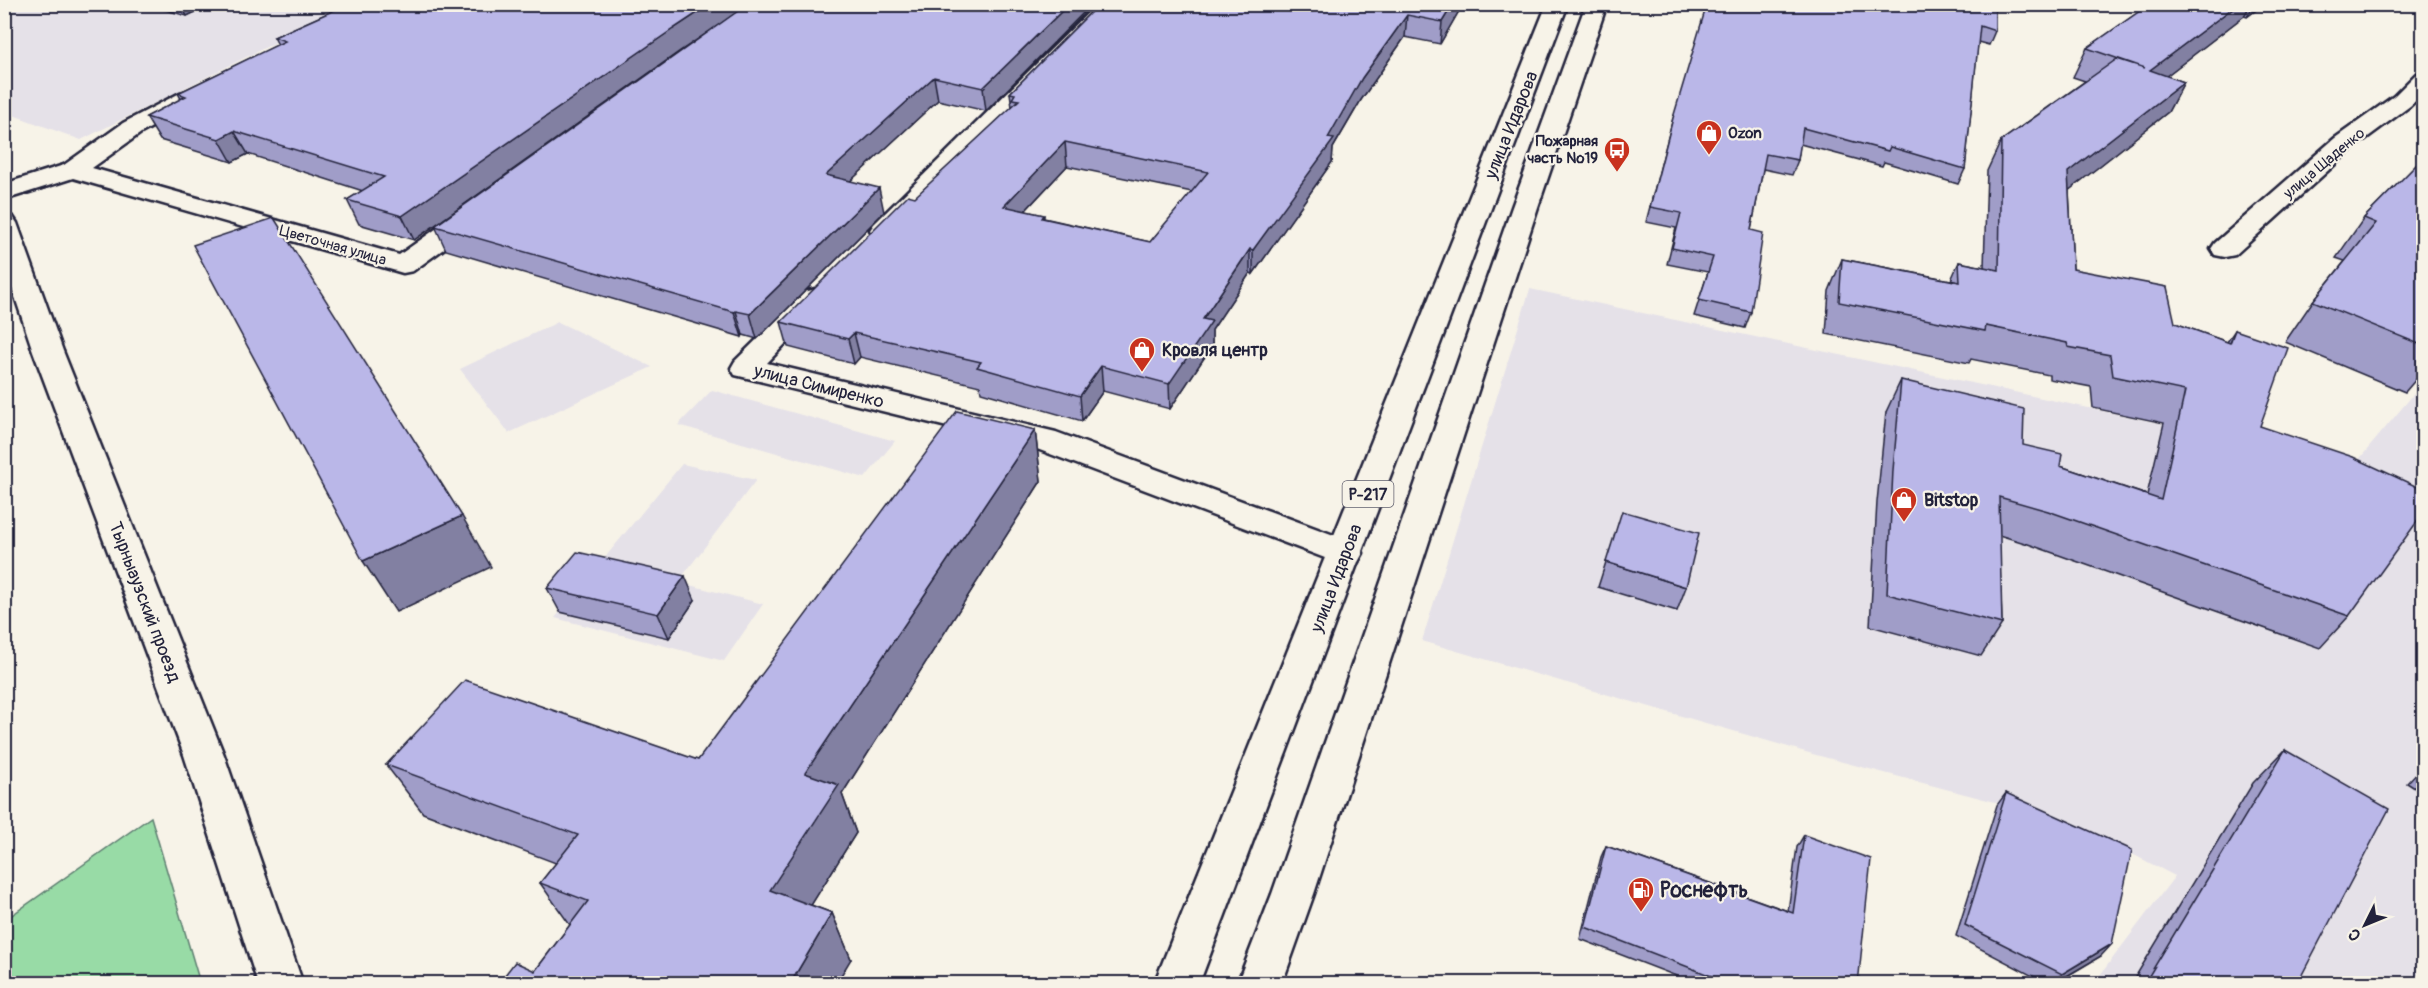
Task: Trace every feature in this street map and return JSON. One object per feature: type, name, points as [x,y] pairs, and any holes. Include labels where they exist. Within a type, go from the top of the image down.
[{"type":"street","points":[[862,250],[1109,4]]},
{"type":"street","name":"улица Идарова","points":[[1176,984],[1346,554],[1558,4]]},
{"type":"street","points":[[1259,984],[1293,894],[1522,218],[1597,4]]},
{"type":"street","name":"улица Щаденко","points":[[2225,249],[2344,143],[2402,101],[2424,80]]},
{"type":"street","points":[[4,192],[73,170],[132,128],[206,88]]},
{"type":"street","name":"Цветочная улица","points":[[73,170],[403,266],[498,196]]},
{"type":"street","name":"Тырныаузский проезд","points":[[4,223],[48,351],[204,755],[282,984]]},
{"type":"street","name":"улица Симиренко","points":[[837,275],[746,368],[1045,440],[1346,554]]},
{"type":"shaded area","points":[[4,5],[350,5],[81,140],[5,112]]},
{"type":"shaded area","points":[[1530,289],[2192,430],[2335,488],[2423,383],[2423,983],[2094,983],[2175,876],[2068,821],[1816,755],[1422,641]]},
{"type":"shaded area","points":[[558,322],[652,367],[509,433],[460,369]]},
{"type":"shaded area","points":[[712,390],[895,441],[865,478],[678,425]]},
{"type":"shaded area","points":[[682,464],[756,480],[678,582],[763,604],[724,661],[555,618]]},
{"type":"green space","points":[[151,817],[200,983],[5,983],[5,920]]},
{"type":"building","points":[[348,4],[711,4],[402,216],[347,200],[384,177],[234,131],[219,139],[146,117],[186,96],[178,93],[285,41],[274,37]]},
{"type":"building","points":[[748,4],[1069,4],[983,88],[934,77],[826,175],[879,188],[750,314],[734,312],[435,226]]},
{"type":"building","points":[[1099,4],[1453,4],[1442,22],[1407,15],[1362,78],[1328,138],[1334,139],[1253,250],[1250,249],[1203,319],[1212,321],[1169,384],[1101,366],[1080,396],[977,367],[981,362],[854,333],[848,339],[781,322],[908,195],[915,197],[1019,100],[1012,99],[1015,94],[1010,93]],"holes":[[[1065,142],[1208,172],[1150,242],[1042,218],[1044,215],[1004,206]]]},
{"type":"building","points":[[1707,4],[1995,4],[1995,31],[1980,26],[1965,169],[1890,147],[1888,151],[1803,128],[1798,160],[1766,154],[1751,230],[1763,233],[1751,312],[1699,300],[1713,257],[1672,248],[1681,213],[1650,207],[1673,118]]},
{"type":"building","points":[[2150,4],[2238,4],[2150,70],[2184,82],[2068,172],[2073,269],[2167,287],[2175,323],[2230,343],[2235,330],[2288,348],[2260,426],[2353,457],[2424,490],[2424,512],[2349,616],[2048,511],[1999,497],[2002,624],[1887,594],[1893,470],[1901,380],[2024,409],[2023,445],[2062,454],[2060,466],[2161,500],[2185,391],[2113,376],[2110,355],[2068,347],[2067,343],[1986,326],[1985,331],[1839,302],[1842,259],[1960,282],[1959,262],[1999,270],[2001,141],[2117,59],[2145,68],[2087,48]]},
{"type":"building","points":[[2424,157],[2424,346],[2313,301],[2376,223],[2364,218]]},
{"type":"building","points":[[274,218],[462,516],[363,561],[193,245]]},
{"type":"building","points":[[957,411],[1035,430],[805,773],[839,785],[770,890],[832,913],[790,984],[498,984],[515,962],[535,971],[588,901],[540,883],[578,835],[386,765],[465,680],[698,760]]},
{"type":"building","points":[[1622,511],[1699,533],[1686,587],[1606,562]]},
{"type":"building","points":[[577,552],[685,576],[658,614],[547,588]]},
{"type":"building","points":[[2285,750],[2389,809],[2297,984],[2144,984]]},
{"type":"building","points":[[2006,793],[2132,850],[2112,944],[2062,974],[1965,925]]},
{"type":"building","points":[[1804,835],[1871,859],[1858,984],[1732,984],[1585,927],[1606,846],[1793,913]]},
{"type":"place","name":"Ozon","points":[[1709,156]]},
{"type":"place","name":"Пожарная часть №19","points":[[1617,173]]},
{"type":"place","name":"Кровля центр","points":[[1142,373]]},
{"type":"place","name":"Bitstop","points":[[1904,523]]},
{"type":"place","name":"Роснефть","points":[[1641,913]]}]
